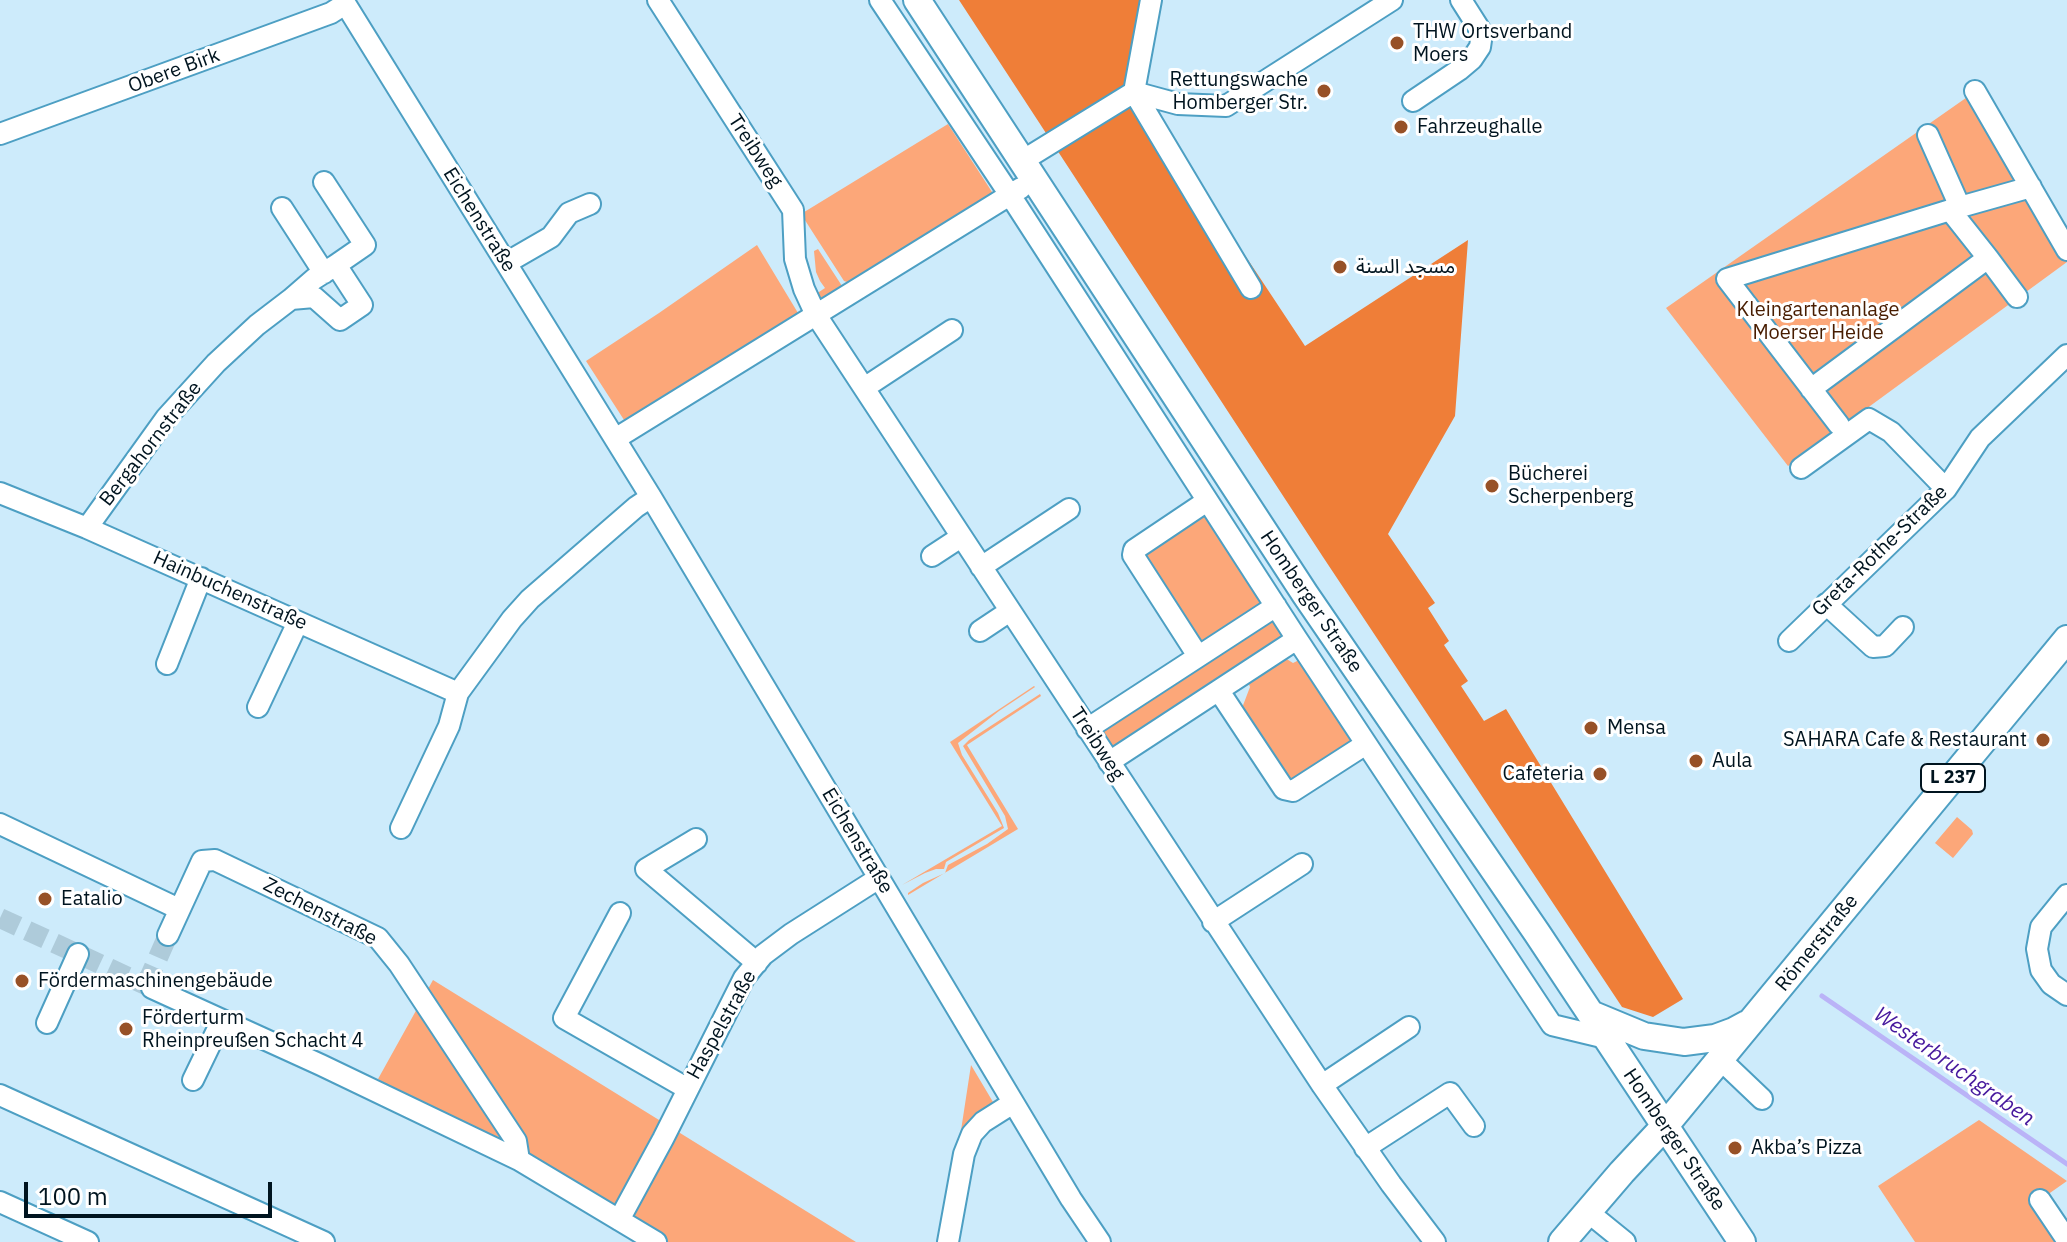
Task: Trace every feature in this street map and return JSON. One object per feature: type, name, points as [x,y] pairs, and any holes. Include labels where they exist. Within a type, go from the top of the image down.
[{"type":"main road","name":"Homberger Straße","points":[[917,0],[1305,594],[1742,1242]]},
{"type":"main road","name":"Römerstraße","points":[[1562,1242],[1721,1060],[2067,639]]},
{"type":"main road","points":[[1591,1014],[1644,1036],[1684,1042],[1715,1038],[1753,1020]]},
{"type":"street","name":"Treibweg","points":[[658,0],[793,210],[795,259],[816,315],[1213,922],[1365,1148],[1435,1242]]},
{"type":"street","name":"Homberger Straße","points":[[880,0],[1552,1025],[1606,1038]]},
{"type":"street","points":[[1151,0],[1134,92],[1251,288]]},
{"type":"street","points":[[1134,92],[1178,104],[1226,106],[1392,0]]},
{"type":"street","points":[[1413,101],[1459,70],[1480,47],[1482,33],[1461,0]]},
{"type":"street","name":"Obere Birk","points":[[0,134],[331,13],[344,2]]},
{"type":"street","name":"Eichenstraße","points":[[344,2],[651,497],[1013,1103],[1100,1242]]},
{"type":"street","points":[[1975,91],[2067,250]]},
{"type":"street","points":[[615,439],[1010,195],[1029,171],[1134,92]]},
{"type":"street","points":[[1928,135],[1955,208],[2017,297]]},
{"type":"street","name":"Bergahornstraße","points":[[87,528],[166,418],[216,363],[257,325],[365,245],[324,182]]},
{"type":"street","points":[[1839,425],[1727,279],[2031,187]]},
{"type":"street","points":[[506,263],[551,237],[569,213],[590,204]]},
{"type":"street","points":[[282,208],[362,305],[340,320],[314,297],[291,299]]},
{"type":"street","points":[[1811,389],[1988,258]]},
{"type":"street","points":[[864,388],[952,330]]},
{"type":"street","name":"Greta-Rothe-Straße","points":[[1789,641],[1946,489],[1980,438],[2067,355]]},
{"type":"street","points":[[1801,468],[1869,419],[1891,432],[1946,489]]},
{"type":"street","name":"Hainbuchenstraße","points":[[0,493],[87,528],[458,693]]},
{"type":"street","points":[[401,828],[449,726],[458,693],[507,614],[542,589],[651,497]]},
{"type":"street","points":[[1198,656],[1133,555],[1134,550],[1207,501]]},
{"type":"street","points":[[981,567],[1069,509]]},
{"type":"street","points":[[932,556],[961,537]]},
{"type":"street","points":[[167,664],[201,578]]},
{"type":"street","points":[[1826,604],[1873,647],[1885,646],[1903,627]]},
{"type":"street","name":"Homberger Straße","points":[[1087,729],[1276,606]]},
{"type":"street","points":[[980,631],[1010,611]]},
{"type":"street","points":[[258,707],[298,622]]},
{"type":"street","name":"Homberger Straße","points":[[1109,762],[1297,639]]},
{"type":"street","points":[[1219,691],[1284,789],[1293,791],[1366,744]]},
{"type":"street","points":[[0,824],[179,909]]},
{"type":"street","points":[[696,839],[646,869],[757,963]]},
{"type":"street","name":"Zechenstraße","points":[[168,935],[202,861],[215,860],[378,938],[399,964],[516,1141],[519,1160]]},
{"type":"street","points":[[1213,922],[1302,864]]},
{"type":"street","name":"Haspelstraße","points":[[619,1220],[744,978],[763,955],[791,934],[879,878]]},
{"type":"street","points":[[2067,895],[2041,927],[2037,949],[2041,970],[2051,984],[2067,995]]},
{"type":"street","points":[[620,913],[564,1018],[688,1089]]},
{"type":"street","points":[[47,1023],[78,954]]},
{"type":"street","points":[[152,988],[519,1160],[656,1242]]},
{"type":"street","points":[[193,1080],[222,1020]]},
{"type":"street","points":[[1322,1085],[1409,1027]]},
{"type":"street","points":[[1721,1060],[1762,1099]]},
{"type":"street","points":[[1365,1148],[1450,1093],[1474,1126]]},
{"type":"street","points":[[0,1095],[324,1242]]},
{"type":"street","points":[[948,1242],[964,1154],[972,1134],[983,1122],[1013,1103]]},
{"type":"street","points":[[2040,1200],[2067,1240]]},
{"type":"street","points":[[0,1202],[88,1242]]},
{"type":"street","points":[[1588,1212],[1625,1242]]},
{"type":"green space","name":"Kleingartenanlage Moerser Heide","points":[[1973,93],[2067,256],[2067,262],[1788,466],[1666,308]]},
{"type":"green space","points":[[948,124],[994,195],[853,284],[844,281],[801,214]]},
{"type":"green space","points":[[757,245],[798,313],[626,423],[586,361]]},
{"type":"green space","points":[[818,249],[844,289],[826,299],[813,296],[825,288],[816,272],[814,251]]},
{"type":"green space","points":[[1201,511],[1263,605],[1203,647],[1144,567],[1143,551]]},
{"type":"green space","points":[[1272,618],[1285,637],[1113,749],[1102,738],[1102,731]]},
{"type":"green space","points":[[1285,658],[1293,663],[1299,660],[1356,746],[1291,783],[1242,708],[1250,687],[1247,679]]},
{"type":"green space","points":[[1034,686],[958,743],[1004,828],[946,862],[944,869],[925,873],[902,885],[1002,826],[950,742]]},
{"type":"green space","points":[[1040,694],[967,745],[1018,829],[945,873],[948,865],[1008,829],[1005,816],[963,746]]},
{"type":"green space","points":[[1957,817],[1973,834],[1953,858],[1935,843]]},
{"type":"green space","points":[[944,874],[908,895],[923,883]]},
{"type":"green space","points":[[433,980],[856,1242],[653,1242],[378,1079]]},
{"type":"green space","points":[[971,1065],[993,1102],[958,1150]]},
{"type":"green space","points":[[1979,1120],[2067,1181],[2037,1202],[2063,1242],[1915,1242],[1878,1186]]},
{"type":"shaded area","points":[[959,0],[1152,0],[1141,98],[1305,346],[1468,240],[1455,416],[1388,534],[1435,603],[1428,608],[1449,641],[1444,645],[1468,681],[1461,686],[1484,721],[1506,709],[1683,999],[1653,1017],[1622,1007]]},
{"type":"waterway","name":"Westerbruchgraben","points":[[1822,996],[2067,1164]]},
{"type":"tunnel","points":[[0,918],[152,988]]},
{"type":"tunnel","points":[[146,985],[168,935]]},
{"type":"place","name":"THW Ortsverband Moers","points":[[1397,43]]},
{"type":"place","name":"Rettungswache Homberger Str.","points":[[1324,91]]},
{"type":"place","name":"Fahrzeughalle","points":[[1401,127]]},
{"type":"place","name":"مسجد السنة","points":[[1340,267]]},
{"type":"place","name":"Bücherei Scherpenberg","points":[[1492,486]]},
{"type":"place","name":"Mensa","points":[[1591,728]]},
{"type":"place","name":"SAHARA Cafe & Restaurant","points":[[2043,740]]},
{"type":"place","name":"Aula","points":[[1696,761]]},
{"type":"place","name":"Cafeteria","points":[[1600,774]]},
{"type":"place","name":"Eatalio","points":[[45,899]]},
{"type":"place","name":"Fördermaschinengebäude","points":[[22,981]]},
{"type":"place","name":"Förderturm Rheinpreußen Schacht 4","points":[[126,1029]]},
{"type":"place","name":"Akba’s Pizza","points":[[1735,1148]]}]
